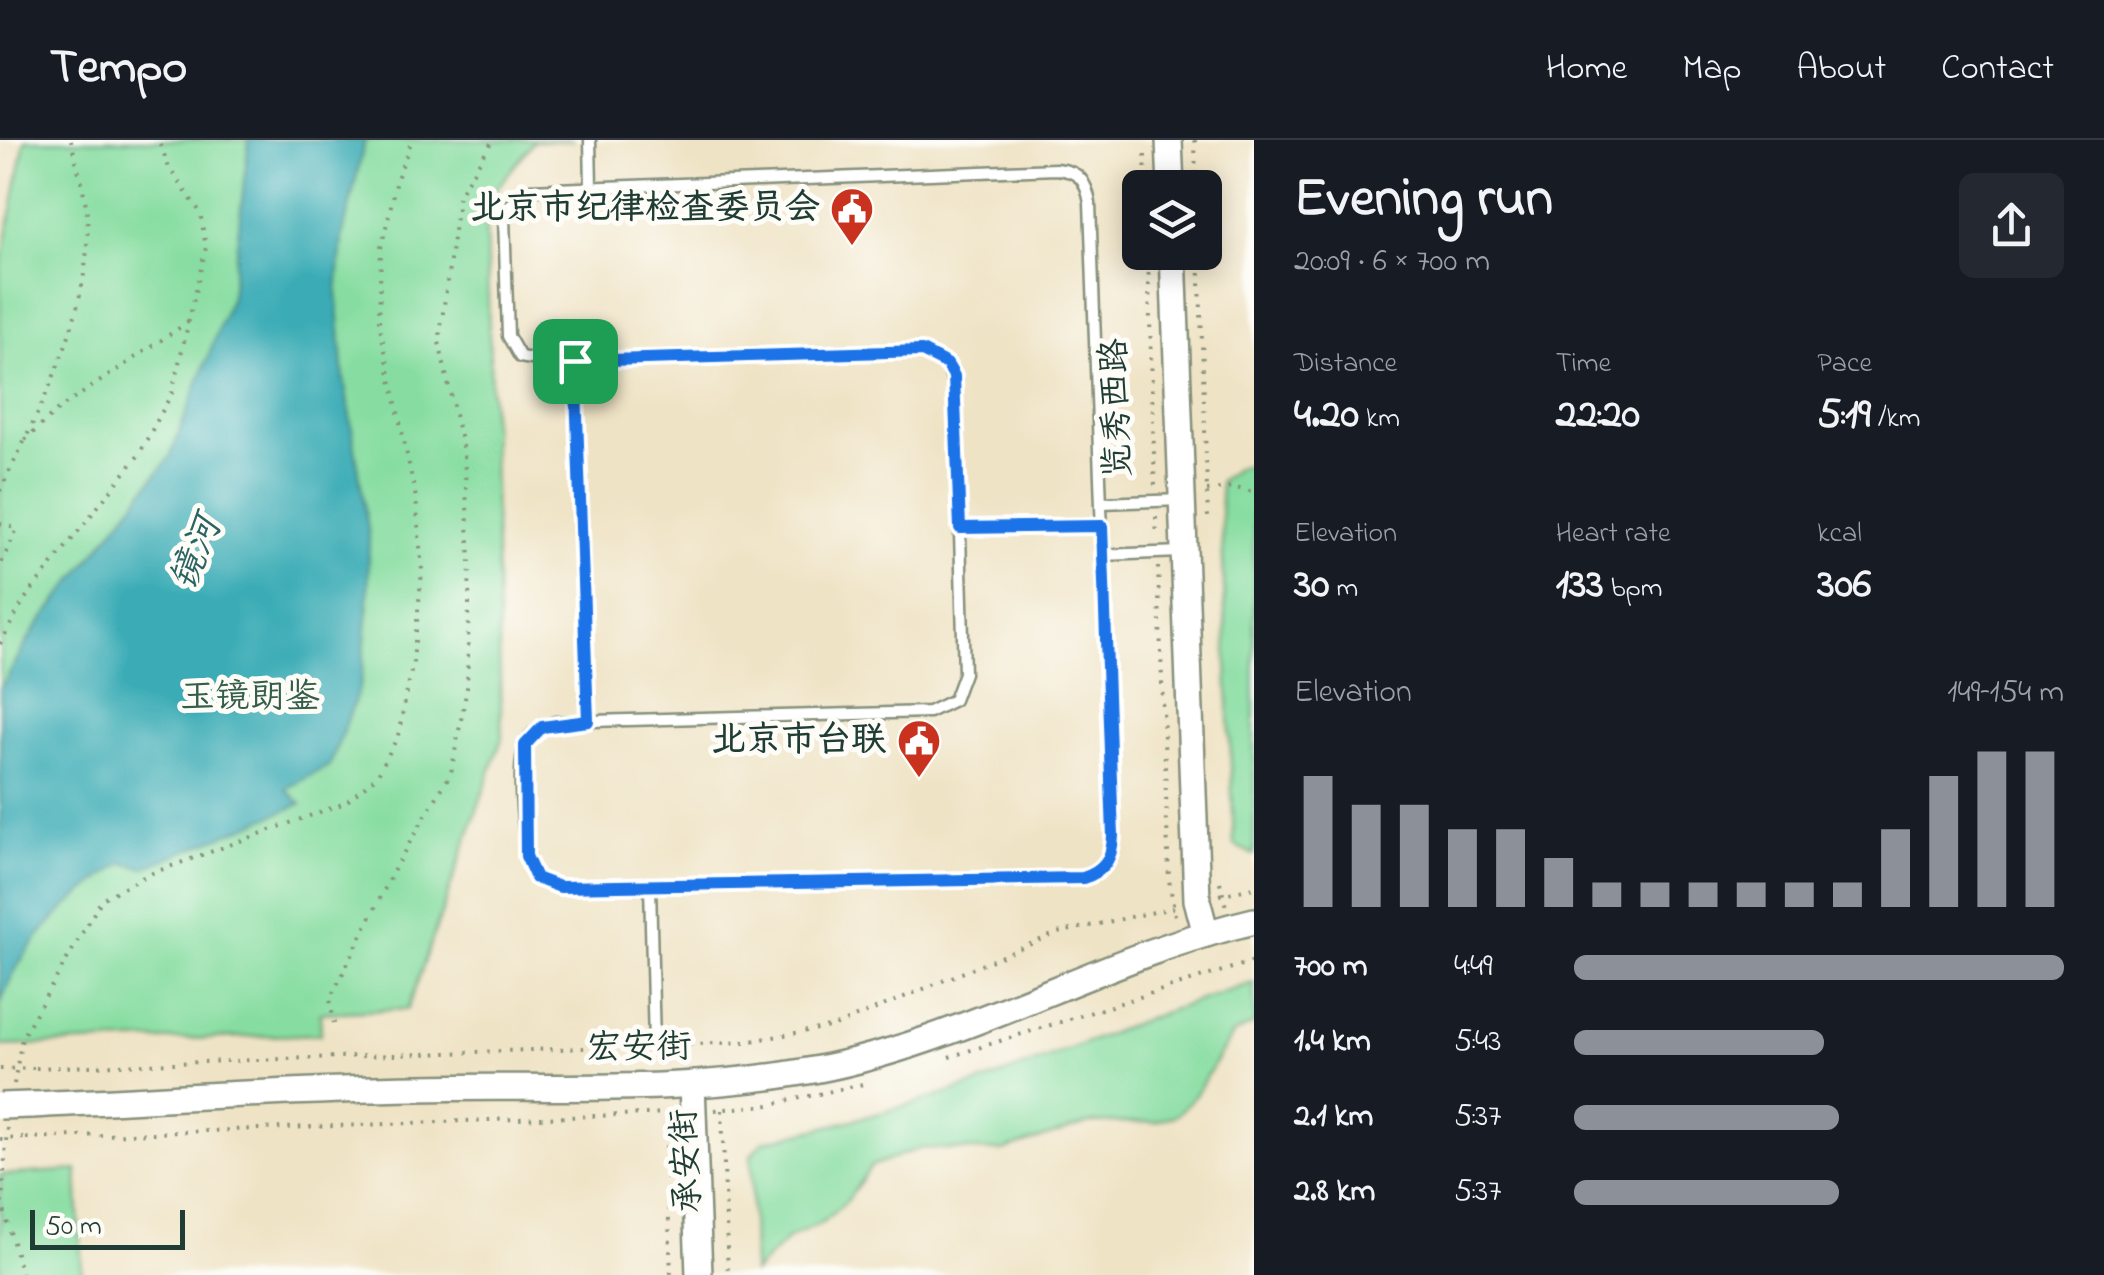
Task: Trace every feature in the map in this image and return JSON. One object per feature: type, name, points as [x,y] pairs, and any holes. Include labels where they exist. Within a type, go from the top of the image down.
[{"type":"street","points":[[1169,140],[1170,170]]},
{"type":"street","name":"览秀西路","points":[[1174,270],[1197,900],[1218,931]]},
{"type":"street","name":"宏安街","points":[[13,1104],[413,1088],[679,1084],[804,1072],[905,1048],[1218,931]]},
{"type":"street","name":"承安街","points":[[679,1084],[699,1275]]},
{"type":"lane","points":[[590,140],[592,188]]},
{"type":"lane","points":[[1056,168],[1079,174],[1087,184],[1113,836],[1108,864],[1098,874],[1083,878],[560,887],[545,884],[530,868],[525,745],[542,727],[588,721],[944,708],[962,688],[964,674],[954,376],[936,355],[922,351],[533,361],[512,348],[504,217],[510,204],[530,190],[592,188],[1056,168]]},
{"type":"lane","points":[[575,361],[588,721]]},
{"type":"lane","points":[[1102,502],[1182,500]]},
{"type":"lane","points":[[960,528],[1102,526]]},
{"type":"lane","points":[[1104,554],[1184,552]]},
{"type":"lane","points":[[650,885],[654,1045]]},
{"type":"path","points":[[0,491],[73,325],[86,266],[87,213],[71,140]]},
{"type":"path","points":[[0,644],[24,600],[138,456],[172,393],[206,247],[200,212],[169,168],[159,140]]},
{"type":"path","points":[[22,1275],[2,1203],[1,1168],[22,1038],[102,900],[146,876],[346,803],[376,776],[398,736],[413,662],[422,571],[416,498],[379,322],[380,267],[398,176],[412,140]]},
{"type":"path","points":[[334,1024],[330,999],[398,864],[451,773],[467,688],[470,559],[464,455],[439,342],[459,194],[492,140]]},
{"type":"path","points":[[1144,140],[1145,170]]},
{"type":"path","points":[[1195,140],[1196,170]]},
{"type":"path","name":"览秀西路","points":[[1149,270],[1169,880],[1218,931]]},
{"type":"path","points":[[1200,270],[1208,530]]},
{"type":"path","points":[[24,442],[59,409],[190,320]]},
{"type":"path","points":[[1207,490],[1231,488],[1254,492]]},
{"type":"path","points":[[0,523],[16,529],[0,566]]},
{"type":"path","points":[[0,624],[10,628]]},
{"type":"path","points":[[1218,931],[1220,882]]},
{"type":"path","name":"承安街","points":[[671,1044],[679,1084],[671,1275]]},
{"type":"path","points":[[0,1068],[36,1068]]},
{"type":"path","name":"承安街","points":[[719,1082],[728,1275]]},
{"type":"path","points":[[0,1139],[26,1138]]},
{"type":"green space","name":"玉镜朗鉴","points":[[25,140],[574,140],[534,141],[485,203],[502,738],[408,1009],[320,1013],[321,1034],[0,1046],[0,272]]},
{"type":"green space","points":[[1254,466],[1254,855],[1234,845],[1220,481],[1239,467]]},
{"type":"green space","points":[[1254,983],[1254,1024],[1232,1035],[1195,1095],[1177,1115],[1155,1122],[1090,1123],[1002,1151],[920,1148],[871,1166],[848,1200],[824,1221],[787,1239],[753,1273],[751,1155],[764,1141],[966,1088]]},
{"type":"green space","points":[[77,1170],[82,1275],[0,1275],[0,1175]]},
{"type":"water","name":"镜河","points":[[249,140],[365,140],[342,238],[337,293],[344,379],[369,535],[361,684],[330,765],[286,789],[301,804],[144,868],[123,863],[49,924],[21,961],[0,1005],[0,689],[33,632],[170,457],[231,296]]},
{"type":"place","name":"北京市纪律检查委员会","points":[[852,247]]},
{"type":"place","name":"北京市台联","points":[[919,779]]},
{"type":"route","points":[[922,351],[947,364],[954,376],[956,393],[960,528],[1102,526],[1113,836],[1108,864],[1098,874],[1083,878],[560,887],[536,878],[526,856],[525,745],[532,734],[555,722],[588,721],[575,361],[922,351]]}]
